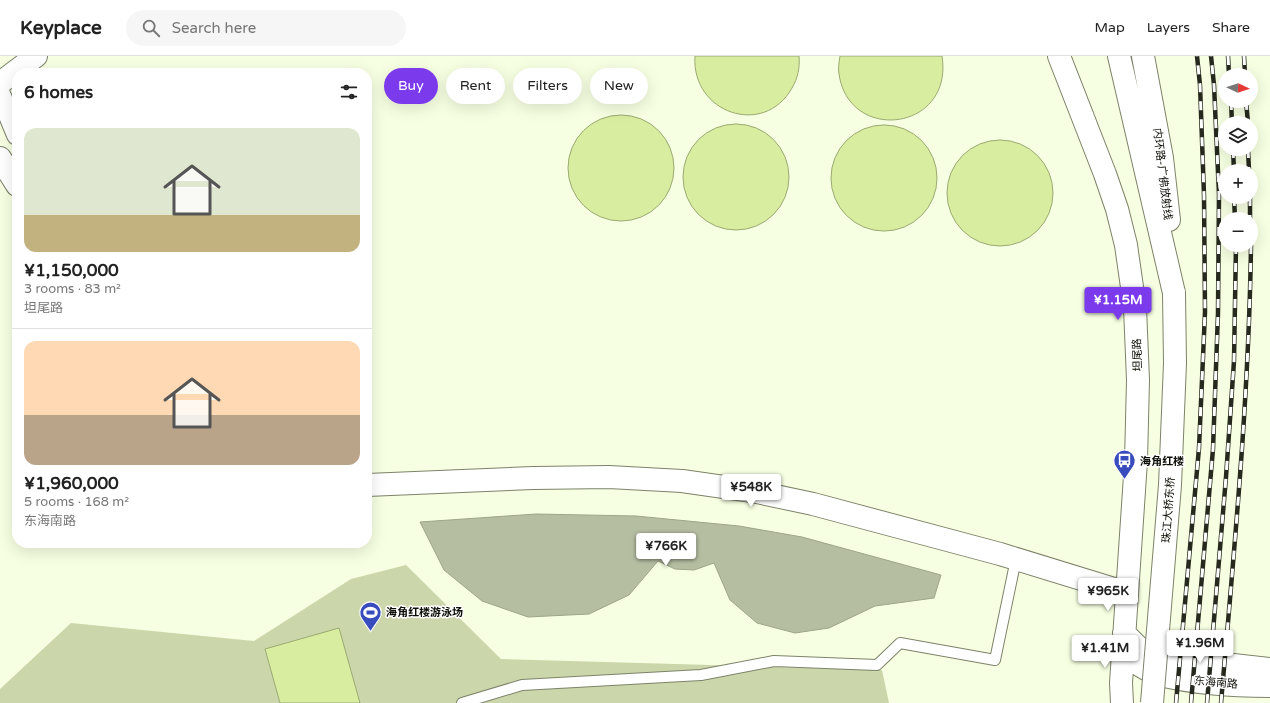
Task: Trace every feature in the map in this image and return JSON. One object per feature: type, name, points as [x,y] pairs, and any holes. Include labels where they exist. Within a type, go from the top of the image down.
[{"type":"main road","points":[[20,68],[36,56]]},
{"type":"main road","name":"坦尾路","points":[[1059,56],[1117,209],[1126,245],[1132,280],[1135,316],[1138,406],[1136,461],[1127,593]]},
{"type":"main road","points":[[1119,56],[1174,293]]},
{"type":"main road","name":"内环路-广佛放射线","points":[[1143,56],[1155,117],[1165,184],[1174,293]]},
{"type":"main road","points":[[0,83],[12,74]]},
{"type":"main road","points":[[0,158],[12,177]]},
{"type":"main road","name":"珠江大桥东桥","points":[[1152,703],[1171,478],[1175,363],[1174,293]]},
{"type":"main road","points":[[372,485],[533,478],[609,477],[682,481],[752,491],[813,504],[1016,559],[1127,593],[1121,683],[1122,703]]},
{"type":"main road","points":[[1124,641],[1139,648],[1156,653],[1189,660],[1270,669]]},
{"type":"main road","name":"东海南路","points":[[1124,641],[1131,659],[1146,670],[1165,676],[1201,682],[1270,686]]},
{"type":"street","points":[[0,94],[12,123]]},
{"type":"lane","points":[[462,703],[522,685],[700,675],[774,661],[877,665],[900,643],[995,660],[1016,559]]},
{"type":"shaded area","points":[[695,56],[799,56],[799,68],[792,88],[780,103],[764,112],[748,115],[732,112],[717,104],[705,92],[697,76]]},
{"type":"shaded area","points":[[840,56],[942,56],[941,81],[932,100],[917,113],[899,119],[879,119],[861,111],[847,96],[839,74]]},
{"type":"shaded area","points":[[621,115],[641,119],[658,131],[670,148],[674,168],[670,188],[658,205],[641,217],[621,221],[601,217],[584,205],[572,188],[568,168],[572,148],[584,131],[601,119]]},
{"type":"shaded area","points":[[736,124],[756,128],[773,140],[785,157],[789,177],[785,197],[773,214],[756,226],[736,230],[716,226],[699,214],[687,197],[683,177],[687,157],[699,140],[716,128]]},
{"type":"shaded area","points":[[884,125],[904,129],[921,141],[933,158],[937,178],[933,198],[921,215],[904,227],[884,231],[864,227],[847,215],[835,198],[831,178],[835,158],[847,141],[864,129]]},
{"type":"shaded area","points":[[1000,140],[1020,144],[1037,156],[1049,173],[1053,193],[1049,213],[1037,230],[1020,242],[1000,246],[980,242],[963,230],[951,213],[947,193],[951,173],[963,156],[980,144]]},
{"type":"shaded area","name":"海角红楼游泳场","points":[[406,565],[501,659],[882,670],[889,703],[0,703],[0,689],[71,623],[254,641],[351,579]]},
{"type":"shaded area","points":[[339,628],[360,703],[280,703],[265,649]]},
{"type":"building","points":[[536,514],[636,516],[739,526],[802,537],[941,575],[934,598],[875,606],[829,628],[795,633],[757,623],[730,600],[714,563],[694,570],[675,569],[658,561],[629,595],[589,614],[528,617],[482,601],[444,570],[420,522]]},
{"type":"railway","points":[[1176,703],[1199,448],[1205,312],[1204,195],[1200,85],[1197,56]]},
{"type":"railway","points":[[1191,703],[1213,449],[1218,313],[1219,194],[1214,85],[1211,56]]},
{"type":"railway","points":[[1228,56],[1229,68]]},
{"type":"railway","points":[[1244,56],[1245,68]]},
{"type":"railway","points":[[1231,108],[1232,116]]},
{"type":"railway","points":[[1247,108],[1247,116]]},
{"type":"railway","points":[[1233,156],[1234,164]]},
{"type":"railway","points":[[1248,156],[1249,164]]},
{"type":"railway","points":[[1234,204],[1235,212]]},
{"type":"railway","points":[[1250,204],[1250,212]]},
{"type":"railway","points":[[1207,703],[1234,361],[1236,252]]},
{"type":"railway","points":[[1221,703],[1236,532],[1244,417],[1250,302],[1251,252]]},
{"type":"place","name":"海角红楼","points":[[1124,480]]},
{"type":"place","name":"海角红楼游泳场","points":[[371,632]]}]
